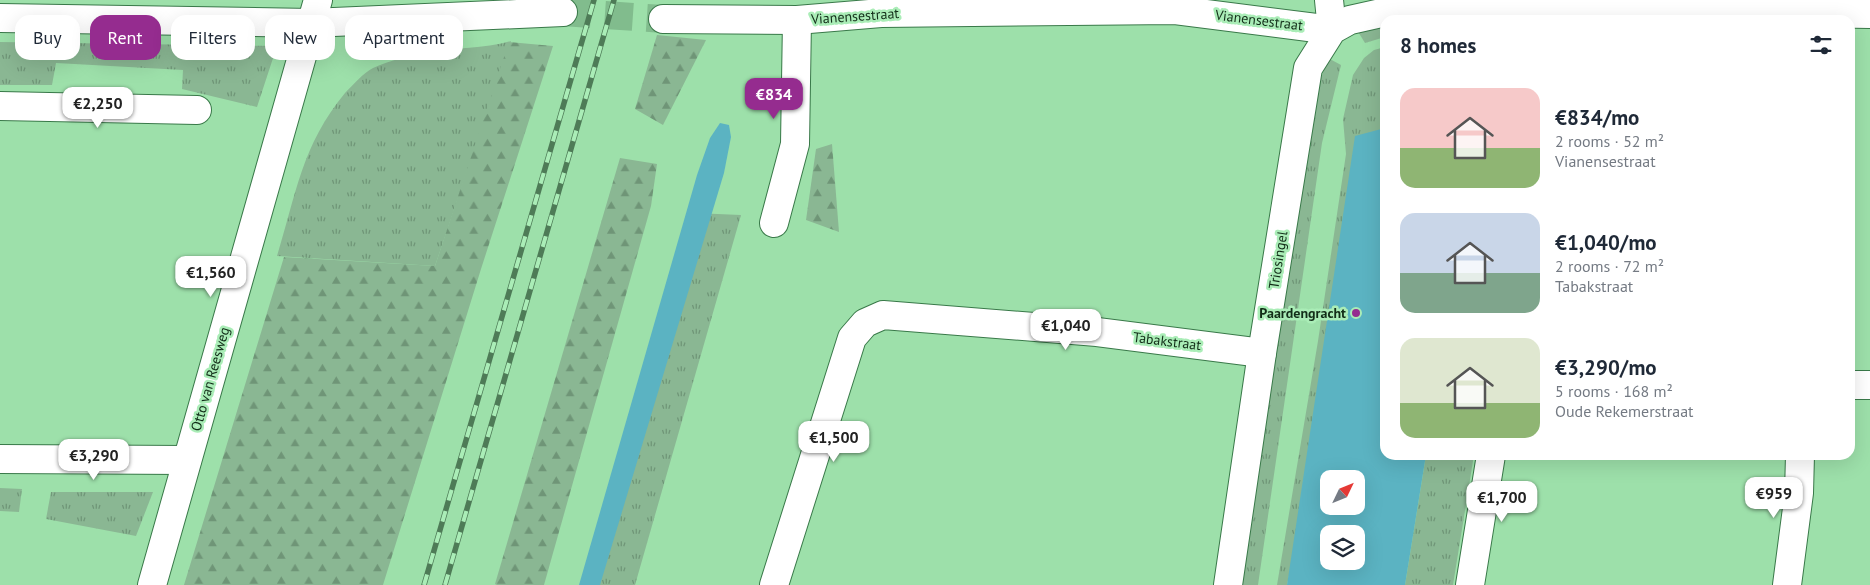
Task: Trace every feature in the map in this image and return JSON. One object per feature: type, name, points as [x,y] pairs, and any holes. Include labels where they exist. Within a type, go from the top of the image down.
[{"type":"street","points":[[1329,0],[1332,30],[1350,20],[1381,13],[1551,10],[1870,14]]},
{"type":"street","name":"Vianensestraat","points":[[663,19],[797,20],[883,6],[1175,10],[1332,30]]},
{"type":"street","points":[[0,18],[240,11],[563,12]]},
{"type":"street","name":"Otto van Reesweg","points":[[152,585],[315,11]]},
{"type":"street","name":"Vianensestraat","points":[[774,223],[795,144],[797,20]]},
{"type":"street","name":"Triosingel","points":[[1228,585],[1262,353],[1308,68],[1332,30]]},
{"type":"street","points":[[0,106],[197,110]]},
{"type":"street","name":"Tabakstraat","points":[[774,585],[852,338],[864,323],[883,315],[1097,332],[1262,353]]},
{"type":"street","points":[[1855,385],[1870,384]]},
{"type":"street","points":[[0,459],[187,460]]},
{"type":"street","points":[[1470,585],[1490,460]]},
{"type":"street","points":[[1787,585],[1799,493],[1800,460]]},
{"type":"green space","points":[[1380,23],[1380,38],[1365,43],[1357,30]]},
{"type":"green space","points":[[657,35],[706,40],[663,125],[635,109]]},
{"type":"green space","points":[[511,41],[435,266],[277,256],[302,171],[310,151],[331,112],[345,93],[362,76],[369,70],[393,60],[463,60],[463,48]]},
{"type":"green space","points":[[0,42],[15,42],[15,60],[80,60],[80,43],[90,43],[90,60],[161,60],[161,44],[171,44],[171,60],[255,60],[255,46],[265,46],[265,60],[272,60],[257,107],[182,89],[183,70],[56,63],[52,85],[0,85]]},
{"type":"green space","points":[[509,42],[553,46],[481,269],[383,585],[184,585],[284,257],[435,266]]},
{"type":"green space","points":[[1380,48],[1380,129],[1287,585],[1277,585],[1318,341],[1346,154],[1343,119],[1353,75],[1364,58],[1374,50]]},
{"type":"green space","points":[[1328,58],[1341,65],[1322,143],[1258,585],[1239,585],[1314,99]]},
{"type":"green space","points":[[832,144],[839,232],[806,220],[816,149]]},
{"type":"green space","points":[[620,158],[657,164],[651,206],[544,585],[497,585],[495,584]]},
{"type":"green space","points":[[694,213],[741,215],[635,585],[583,585]]},
{"type":"green space","points":[[1425,460],[1473,460],[1453,585],[1405,585]]},
{"type":"green space","points":[[0,488],[22,489],[19,512],[0,511]]},
{"type":"green space","points":[[51,492],[153,492],[136,536],[46,519]]},
{"type":"water","points":[[720,123],[729,125],[731,137],[724,173],[600,585],[579,585],[697,175],[710,138]]},
{"type":"water","name":"Paardengracht","points":[[1380,129],[1380,460],[1425,460],[1405,585],[1287,585],[1355,136]]},
{"type":"tunnel","points":[[563,12],[663,19]]},
{"type":"railway","points":[[424,585],[594,0]]},
{"type":"railway","points":[[445,585],[614,0]]},
{"type":"place","name":"Paardengracht","points":[[1356,313]]}]
